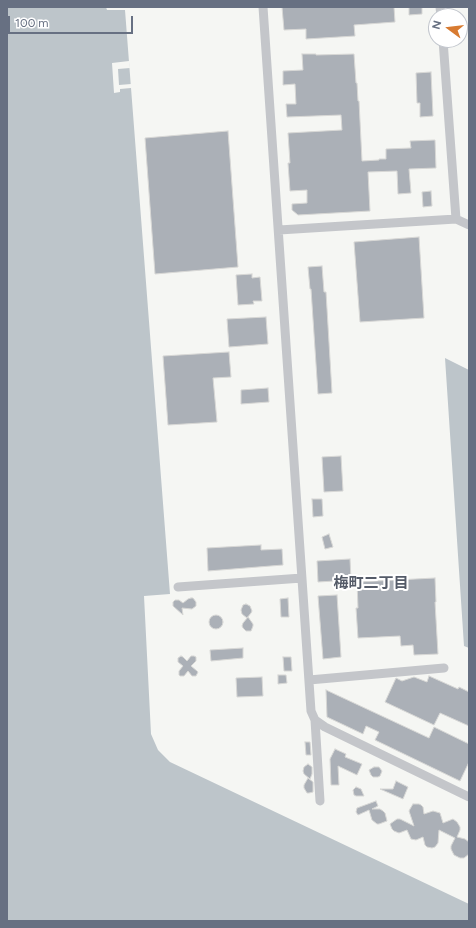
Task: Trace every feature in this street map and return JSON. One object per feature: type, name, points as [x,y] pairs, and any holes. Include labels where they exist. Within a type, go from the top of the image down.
[{"type":"street","points":[[263,7],[311,711],[315,720],[320,801]]},
{"type":"street","points":[[444,48],[456,219]]},
{"type":"street","points":[[279,230],[456,219],[469,225]]},
{"type":"street","points":[[178,587],[302,578]]},
{"type":"street","points":[[309,680],[444,668]]},
{"type":"street","points":[[315,720],[325,727],[469,797]]},
{"type":"shaded area","points":[[7,7],[106,7],[107,10],[125,10],[170,594],[144,596],[151,734],[158,750],[170,762],[469,904],[469,921],[7,921]]},
{"type":"shaded area","points":[[445,358],[469,370],[469,648],[464,646]]},
{"type":"pier","points":[[129,61],[130,68],[118,69],[119,85],[131,84],[131,88],[120,89],[120,92],[114,93],[112,63]]},
{"type":"building","points":[[282,7],[394,7],[395,22],[354,25],[355,36],[306,39],[306,29],[284,30]]},
{"type":"building","points":[[409,7],[422,7],[422,14],[409,15]]},
{"type":"building","points":[[302,54],[354,54],[359,101],[362,161],[386,159],[386,149],[411,148],[410,141],[435,140],[436,168],[409,169],[411,193],[398,194],[397,171],[368,172],[370,211],[298,215],[292,210],[292,204],[307,203],[307,190],[290,191],[288,133],[342,130],[341,115],[287,117],[286,104],[296,104],[295,84],[283,85],[283,71],[303,70]]},
{"type":"building","points":[[431,72],[433,116],[420,117],[420,103],[417,103],[416,73]]},
{"type":"building","points":[[228,131],[238,267],[155,274],[145,138]]},
{"type":"building","points":[[431,191],[432,206],[423,207],[422,192]]},
{"type":"building","points":[[419,237],[424,318],[360,322],[354,242]]},
{"type":"building","points":[[322,266],[324,292],[326,292],[332,393],[318,394],[311,289],[308,267]]},
{"type":"building","points":[[252,274],[252,278],[260,277],[262,301],[253,301],[254,304],[238,305],[236,275]]},
{"type":"building","points":[[266,317],[268,344],[229,347],[227,319]]},
{"type":"building","points":[[229,352],[231,377],[213,378],[217,422],[168,425],[163,356]]},
{"type":"building","points":[[268,388],[269,402],[241,404],[241,390]]},
{"type":"building","points":[[341,456],[343,491],[324,492],[322,457]]},
{"type":"building","points":[[312,499],[322,499],[323,516],[313,517]]},
{"type":"building","points":[[329,534],[333,547],[325,549],[322,537]]},
{"type":"building","points":[[261,545],[261,550],[282,549],[283,565],[208,571],[207,548]]},
{"type":"building","points":[[350,559],[351,580],[318,582],[317,561]]},
{"type":"building","points":[[435,578],[438,654],[414,655],[413,645],[401,646],[400,636],[358,638],[356,608],[358,608],[357,582]]},
{"type":"building","points":[[337,595],[341,657],[323,659],[318,596]]},
{"type":"building","points":[[193,598],[196,602],[196,606],[192,609],[182,608],[183,615],[173,606],[173,602],[175,600],[179,600],[183,603]]},
{"type":"building","points":[[288,598],[289,617],[281,617],[280,599]]},
{"type":"building","points":[[246,604],[250,606],[252,611],[247,618],[242,614],[241,610],[243,605]]},
{"type":"building","points":[[213,615],[219,615],[223,619],[223,625],[219,629],[213,629],[209,625],[209,619]]},
{"type":"building","points":[[248,617],[253,624],[251,631],[246,631],[242,626]]},
{"type":"building","points":[[243,648],[243,658],[211,661],[210,650]]},
{"type":"building","points":[[181,656],[187,661],[191,656],[196,657],[196,661],[191,666],[198,672],[196,676],[192,676],[188,671],[184,676],[179,675],[179,671],[183,666],[178,662],[178,658]]},
{"type":"building","points":[[283,657],[291,657],[292,671],[284,671]]},
{"type":"building","points":[[278,675],[286,675],[287,683],[278,684]]},
{"type":"building","points":[[429,676],[458,689],[459,687],[469,692],[469,726],[440,713],[434,725],[385,702],[396,678],[402,681],[414,677],[427,682]]},
{"type":"building","points":[[262,677],[263,696],[237,697],[236,678]]},
{"type":"building","points":[[326,690],[429,738],[434,727],[469,744],[469,762],[460,781],[375,740],[379,732],[366,726],[363,734],[327,717]]},
{"type":"building","points":[[305,742],[310,742],[311,755],[306,755]]},
{"type":"building","points":[[335,749],[346,754],[345,757],[362,764],[357,775],[338,766],[339,785],[331,785],[330,759]]},
{"type":"building","points":[[308,764],[312,767],[310,779],[304,774],[303,771],[304,767]]},
{"type":"building","points":[[374,767],[379,767],[382,771],[380,776],[373,777],[371,775],[369,770]]},
{"type":"building","points":[[308,778],[313,782],[313,792],[307,793],[304,785]]},
{"type":"building","points":[[396,781],[408,787],[403,799],[380,789],[393,789]]},
{"type":"building","points":[[356,787],[361,789],[364,796],[354,795],[353,790]]},
{"type":"building","points":[[376,801],[378,806],[372,809],[380,809],[383,811],[387,821],[379,824],[372,820],[369,810],[358,815],[356,812],[357,808]]},
{"type":"building","points":[[413,804],[421,805],[423,807],[424,814],[433,811],[440,813],[443,823],[453,819],[457,822],[460,830],[457,837],[465,839],[469,842],[469,854],[464,858],[454,855],[451,846],[455,838],[439,830],[438,843],[432,848],[425,845],[423,837],[416,840],[411,839],[407,830],[399,833],[394,831],[390,824],[397,819],[414,826],[409,811]]},
{"type":"district","name":"梅町二丁目","points":[[371,584]]}]
